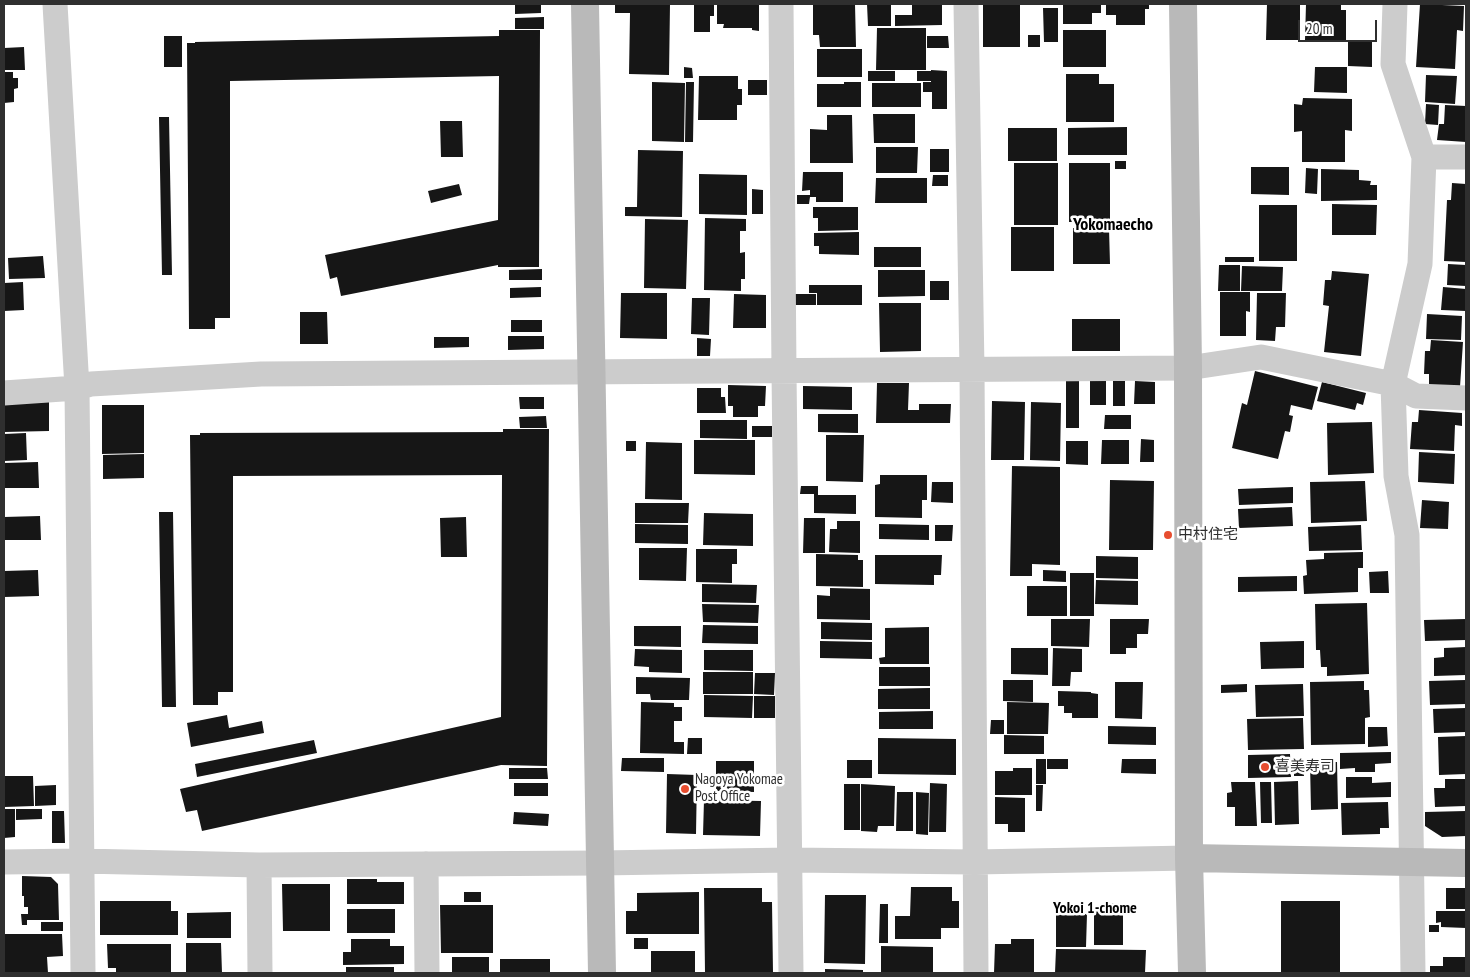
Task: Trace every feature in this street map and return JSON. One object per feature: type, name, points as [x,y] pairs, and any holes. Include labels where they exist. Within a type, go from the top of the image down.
[{"type":"street","points":[[55,4],[77,388],[83,973]]},
{"type":"street","points":[[585,4],[602,973]]},
{"type":"street","points":[[782,4],[784,372],[792,973]]},
{"type":"street","points":[[966,4],[972,370],[976,973]]},
{"type":"street","points":[[1183,4],[1188,368],[1189,858],[1192,973]]},
{"type":"street","points":[[1395,4],[1393,64],[1424,157],[1420,264],[1393,384],[1396,476],[1406,535],[1413,973]]},
{"type":"street","points":[[1424,157],[1466,157]]},
{"type":"street","points":[[4,393],[77,388],[91,384],[261,374],[1188,368],[1261,357],[1393,384],[1416,396],[1466,398]]},
{"type":"street","points":[[4,862],[82,861],[260,865],[790,860],[975,862],[1189,858],[1466,863]]},
{"type":"street","points":[[426,864],[427,973]]},
{"type":"street","points":[[260,865],[260,973]]},
{"type":"building","points":[[515,4],[541,4],[541,13],[515,14]]},
{"type":"building","points":[[615,4],[670,4],[669,75],[629,74],[630,13],[615,13]]},
{"type":"building","points":[[694,4],[714,4],[714,16],[710,16],[710,32],[694,32]]},
{"type":"building","points":[[717,4],[759,4],[759,31],[752,30],[752,28],[723,28],[724,24],[717,24]]},
{"type":"building","points":[[855,4],[856,47],[820,47],[819,35],[813,35],[813,5]]},
{"type":"building","points":[[867,4],[891,4],[891,26],[868,26]]},
{"type":"building","points":[[912,4],[942,4],[942,25],[895,26],[895,15],[912,15]]},
{"type":"building","points":[[983,4],[1020,4],[1020,47],[983,47]]},
{"type":"building","points":[[1063,4],[1101,4],[1101,13],[1092,13],[1092,24],[1063,24]]},
{"type":"building","points":[[1106,4],[1149,4],[1149,9],[1145,9],[1145,25],[1116,25],[1116,15],[1106,15]]},
{"type":"building","points":[[1267,4],[1300,4],[1300,40],[1266,40]]},
{"type":"building","points":[[1306,4],[1341,4],[1341,10],[1346,10],[1346,41],[1305,40]]},
{"type":"building","points":[[1420,4],[1464,6],[1463,31],[1457,30],[1455,69],[1416,67]]},
{"type":"building","points":[[1043,8],[1058,8],[1058,42],[1044,42]]},
{"type":"building","points":[[544,17],[544,29],[515,29],[515,18]]},
{"type":"building","points":[[877,28],[926,28],[926,70],[876,70]]},
{"type":"building","points":[[499,30],[540,30],[539,267],[498,267],[498,265],[341,296],[337,277],[330,279],[325,255],[498,220],[499,76],[230,81],[230,318],[215,318],[215,329],[189,329],[187,43],[499,36]]},
{"type":"building","points":[[1063,30],[1106,30],[1106,67],[1063,67]]},
{"type":"building","points":[[1028,35],[1040,35],[1040,47],[1028,47]]},
{"type":"building","points":[[164,36],[182,36],[182,67],[164,67]]},
{"type":"building","points":[[927,36],[948,36],[949,48],[927,48]]},
{"type":"building","points":[[1348,41],[1372,41],[1372,67],[1348,66]]},
{"type":"building","points":[[24,47],[25,70],[4,70],[4,48]]},
{"type":"building","points":[[817,49],[862,49],[862,77],[817,77]]},
{"type":"building","points":[[684,67],[692,68],[693,78],[684,78]]},
{"type":"building","points":[[1315,67],[1347,67],[1347,93],[1314,92]]},
{"type":"building","points":[[931,70],[947,71],[947,109],[932,109],[932,92],[923,92],[923,82],[931,82]]},
{"type":"building","points":[[868,71],[895,71],[895,81],[868,81]]},
{"type":"building","points":[[917,71],[931,71],[931,81],[917,81]]},
{"type":"building","points":[[4,72],[13,72],[13,78],[18,78],[18,88],[14,89],[14,102],[4,103]]},
{"type":"building","points":[[1066,74],[1099,74],[1099,84],[1114,84],[1114,122],[1066,122]]},
{"type":"building","points":[[1426,75],[1457,76],[1455,104],[1425,102]]},
{"type":"building","points":[[699,76],[738,76],[738,89],[742,89],[742,105],[737,105],[737,120],[698,120]]},
{"type":"building","points":[[748,80],[767,80],[767,95],[748,95]]},
{"type":"building","points":[[652,82],[685,83],[684,142],[652,141]]},
{"type":"building","points":[[686,82],[694,82],[693,142],[685,142]]},
{"type":"building","points":[[844,82],[861,82],[861,107],[817,107],[817,84],[844,84]]},
{"type":"building","points":[[872,83],[921,83],[921,107],[872,107]]},
{"type":"building","points":[[1303,98],[1352,99],[1352,131],[1345,130],[1345,162],[1302,162],[1302,131],[1294,132],[1294,104],[1302,105]]},
{"type":"building","points":[[1426,104],[1439,105],[1438,125],[1425,124]]},
{"type":"building","points":[[1445,105],[1466,106],[1466,142],[1437,140],[1439,124],[1444,124]]},
{"type":"building","points":[[873,114],[915,114],[915,143],[874,143]]},
{"type":"building","points":[[827,115],[852,115],[853,163],[810,163],[810,129],[827,130]]},
{"type":"building","points":[[159,117],[169,117],[172,275],[162,275]]},
{"type":"building","points":[[440,121],[462,121],[463,157],[441,157]]},
{"type":"building","points":[[1127,127],[1127,155],[1068,155],[1068,128]]},
{"type":"building","points":[[1008,128],[1057,128],[1057,161],[1008,161]]},
{"type":"building","points":[[876,147],[918,147],[917,173],[876,173]]},
{"type":"building","points":[[930,149],[949,149],[949,172],[930,172]]},
{"type":"building","points":[[638,150],[683,151],[682,217],[625,216],[625,207],[637,207]]},
{"type":"building","points":[[1115,161],[1126,161],[1126,169],[1115,169]]},
{"type":"building","points":[[1014,163],[1058,163],[1058,225],[1014,225]]},
{"type":"building","points":[[1069,163],[1110,163],[1110,222],[1069,222]]},
{"type":"building","points":[[1251,167],[1289,167],[1289,195],[1251,194]]},
{"type":"building","points":[[1306,168],[1318,169],[1317,194],[1305,193]]},
{"type":"building","points":[[1321,169],[1359,170],[1359,180],[1371,181],[1370,185],[1377,185],[1377,200],[1321,201]]},
{"type":"building","points":[[803,172],[843,172],[843,202],[816,202],[816,197],[810,197],[809,204],[797,204],[797,195],[810,195],[810,190],[802,191]]},
{"type":"building","points":[[699,174],[747,175],[747,215],[699,214]]},
{"type":"building","points":[[933,175],[948,175],[948,186],[932,186]]},
{"type":"building","points":[[876,178],[927,178],[927,203],[875,203]]},
{"type":"building","points":[[1452,183],[1466,184],[1466,262],[1444,261],[1447,200],[1451,200]]},
{"type":"building","points":[[459,184],[462,195],[431,203],[428,191]]},
{"type":"building","points":[[752,189],[763,190],[763,214],[752,214]]},
{"type":"building","points":[[1332,204],[1377,205],[1376,235],[1332,235]]},
{"type":"building","points":[[1259,205],[1297,205],[1297,261],[1259,261]]},
{"type":"building","points":[[813,207],[858,207],[858,230],[818,231],[818,218],[813,218]]},
{"type":"building","points":[[705,218],[746,219],[746,231],[740,231],[740,253],[745,252],[745,279],[741,279],[741,291],[704,290]]},
{"type":"building","points":[[645,219],[688,220],[686,289],[644,288]]},
{"type":"building","points":[[1011,227],[1054,227],[1054,271],[1011,271]]},
{"type":"building","points":[[1073,228],[1109,228],[1110,264],[1073,264]]},
{"type":"building","points":[[859,232],[859,255],[819,254],[819,246],[814,246],[814,233]]},
{"type":"building","points":[[874,247],[921,247],[921,267],[874,267]]},
{"type":"building","points":[[43,256],[45,278],[9,279],[8,258]]},
{"type":"building","points":[[1225,257],[1254,257],[1254,262],[1225,262]]},
{"type":"building","points":[[1448,264],[1466,265],[1466,286],[1447,285]]},
{"type":"building","points":[[1219,265],[1240,265],[1240,291],[1218,291]]},
{"type":"building","points":[[1242,266],[1283,267],[1282,291],[1241,291]]},
{"type":"building","points":[[542,269],[542,280],[509,280],[509,270]]},
{"type":"building","points":[[878,270],[925,270],[925,296],[878,297]]},
{"type":"building","points":[[1332,271],[1369,274],[1361,356],[1324,352],[1329,306],[1323,305],[1325,280],[1331,280]]},
{"type":"building","points":[[930,281],[949,281],[949,300],[930,300]]},
{"type":"building","points":[[23,282],[24,310],[4,311],[4,283]]},
{"type":"building","points":[[809,285],[862,285],[862,305],[817,305],[817,293],[809,293]]},
{"type":"building","points":[[541,287],[541,297],[510,298],[510,288]]},
{"type":"building","points":[[1443,287],[1466,289],[1466,311],[1441,310]]},
{"type":"building","points":[[1220,292],[1250,292],[1250,312],[1246,311],[1246,336],[1220,336]]},
{"type":"building","points":[[621,293],[667,293],[667,339],[620,338]]},
{"type":"building","points":[[1257,293],[1286,293],[1285,327],[1276,327],[1275,341],[1256,340]]},
{"type":"building","points":[[734,294],[766,295],[766,328],[733,328]]},
{"type":"building","points":[[795,294],[816,294],[816,305],[795,305]]},
{"type":"building","points":[[692,298],[710,298],[709,335],[691,334]]},
{"type":"building","points":[[879,303],[921,303],[921,351],[880,352]]},
{"type":"building","points":[[300,312],[327,312],[328,344],[300,344]]},
{"type":"building","points":[[1427,314],[1462,316],[1461,340],[1426,339]]},
{"type":"building","points":[[1072,319],[1120,319],[1120,351],[1072,351]]},
{"type":"building","points":[[511,320],[542,320],[542,332],[511,332]]},
{"type":"building","points":[[508,336],[544,336],[544,349],[508,350]]},
{"type":"building","points":[[434,337],[469,337],[469,347],[434,348]]},
{"type":"building","points":[[697,338],[711,339],[710,356],[697,356]]},
{"type":"building","points":[[1431,340],[1463,342],[1460,387],[1429,385],[1429,374],[1424,374],[1425,351],[1430,351]]},
{"type":"building","points":[[1255,371],[1318,387],[1312,410],[1291,405],[1289,415],[1293,416],[1290,432],[1285,431],[1278,459],[1232,448],[1242,403],[1247,405]]},
{"type":"building","points":[[1066,381],[1079,381],[1079,428],[1066,428]]},
{"type":"building","points":[[1090,381],[1106,381],[1106,405],[1090,405]]},
{"type":"building","points":[[1113,381],[1125,381],[1125,406],[1113,406]]},
{"type":"building","points":[[1135,381],[1155,382],[1155,404],[1134,404]]},
{"type":"building","points":[[1322,382],[1366,393],[1363,405],[1357,403],[1355,410],[1317,401]]},
{"type":"building","points":[[877,383],[909,383],[908,410],[919,410],[919,404],[951,404],[950,423],[876,423]]},
{"type":"building","points":[[728,385],[766,386],[765,406],[758,406],[758,417],[733,417],[733,406],[728,406]]},
{"type":"building","points":[[803,386],[852,387],[852,410],[803,409]]},
{"type":"building","points":[[697,388],[721,388],[721,397],[725,397],[726,413],[697,413]]},
{"type":"building","points":[[519,397],[544,397],[544,409],[520,409]]},
{"type":"building","points":[[992,401],[1025,402],[1024,460],[991,460]]},
{"type":"building","points":[[49,402],[49,431],[4,432],[4,403]]},
{"type":"building","points":[[1031,402],[1061,403],[1060,461],[1030,460]]},
{"type":"building","points":[[102,405],[144,405],[144,453],[102,454]]},
{"type":"building","points":[[1419,410],[1462,413],[1462,426],[1455,425],[1454,451],[1410,449],[1412,422],[1418,422]]},
{"type":"building","points":[[818,414],[858,414],[858,433],[818,432]]},
{"type":"building","points":[[1105,415],[1131,415],[1131,429],[1104,429]]},
{"type":"building","points":[[546,416],[547,428],[520,428],[519,417]]},
{"type":"building","points":[[700,420],[747,420],[747,439],[700,438]]},
{"type":"building","points":[[1372,422],[1374,473],[1328,475],[1327,423]]},
{"type":"building","points":[[752,426],[772,426],[772,437],[752,437]]},
{"type":"building","points":[[503,429],[549,429],[547,766],[501,765],[202,831],[197,810],[186,812],[180,789],[501,717],[502,475],[233,476],[233,692],[218,692],[218,705],[193,705],[190,435],[200,435],[200,433],[503,432]]},
{"type":"building","points":[[26,433],[27,460],[4,461],[4,434]]},
{"type":"building","points":[[826,435],[864,435],[863,482],[826,481]]},
{"type":"building","points":[[1141,439],[1154,440],[1154,462],[1140,462]]},
{"type":"building","points":[[694,440],[755,440],[755,475],[694,474]]},
{"type":"building","points":[[1102,440],[1129,440],[1129,464],[1101,464]]},
{"type":"building","points":[[626,441],[636,441],[636,451],[626,451]]},
{"type":"building","points":[[1066,441],[1088,441],[1088,465],[1066,464]]},
{"type":"building","points":[[646,442],[682,443],[682,500],[645,499]]},
{"type":"building","points":[[1419,452],[1455,454],[1454,484],[1418,482]]},
{"type":"building","points":[[144,454],[144,478],[103,479],[103,455]]},
{"type":"building","points":[[38,462],[39,488],[4,488],[4,463]]},
{"type":"building","points":[[1012,466],[1060,467],[1060,565],[1032,564],[1032,576],[1010,576]]},
{"type":"building","points":[[880,475],[927,475],[927,500],[922,500],[922,518],[875,517],[875,485],[880,484]]},
{"type":"building","points":[[1110,480],[1154,481],[1153,550],[1109,550]]},
{"type":"building","points":[[1365,481],[1367,521],[1311,523],[1310,482]]},
{"type":"building","points":[[932,482],[953,482],[953,503],[931,502]]},
{"type":"building","points":[[801,486],[818,486],[818,495],[856,495],[856,514],[814,513],[814,494],[800,494]]},
{"type":"building","points":[[1293,487],[1293,503],[1239,505],[1238,489]]},
{"type":"building","points":[[1422,500],[1449,502],[1448,529],[1420,528]]},
{"type":"building","points":[[635,503],[689,503],[688,523],[635,523]]},
{"type":"building","points":[[1292,507],[1293,526],[1239,528],[1238,509]]},
{"type":"building","points":[[159,512],[173,512],[176,707],[162,707]]},
{"type":"building","points":[[704,513],[753,514],[753,546],[703,545]]},
{"type":"building","points":[[40,516],[41,540],[4,540],[4,517]]},
{"type":"building","points":[[466,517],[467,557],[441,557],[440,518]]},
{"type":"building","points":[[804,518],[825,518],[825,553],[803,553]]},
{"type":"building","points":[[837,521],[860,521],[860,553],[829,552],[830,529],[837,529]]},
{"type":"building","points":[[635,524],[688,525],[688,544],[635,543]]},
{"type":"building","points":[[879,524],[929,525],[929,540],[879,539]]},
{"type":"building","points":[[935,525],[953,525],[952,541],[935,541]]},
{"type":"building","points":[[1361,525],[1362,550],[1309,551],[1308,527]]},
{"type":"building","points":[[639,548],[687,548],[686,581],[639,580]]},
{"type":"building","points":[[696,549],[737,549],[737,564],[732,564],[732,583],[696,582]]},
{"type":"building","points":[[1363,552],[1363,568],[1358,568],[1358,592],[1304,594],[1303,576],[1307,575],[1306,560],[1324,559],[1324,553]]},
{"type":"building","points":[[816,554],[858,555],[858,560],[863,560],[863,587],[816,586]]},
{"type":"building","points":[[875,555],[942,555],[941,575],[934,575],[934,585],[875,584]]},
{"type":"building","points":[[1096,556],[1138,557],[1138,579],[1096,578]]},
{"type":"building","points":[[38,570],[39,596],[4,597],[4,571]]},
{"type":"building","points":[[1043,570],[1066,571],[1066,582],[1043,581]]},
{"type":"building","points":[[1388,571],[1389,593],[1370,593],[1369,572]]},
{"type":"building","points":[[1070,573],[1094,573],[1094,616],[1070,616]]},
{"type":"building","points":[[1297,576],[1297,591],[1238,592],[1238,577]]},
{"type":"building","points":[[1096,580],[1138,581],[1138,605],[1095,604]]},
{"type":"building","points":[[702,584],[757,585],[756,603],[702,602]]},
{"type":"building","points":[[1027,586],[1067,586],[1067,616],[1027,616]]},
{"type":"building","points":[[830,588],[870,589],[870,620],[817,619],[817,595],[830,596]]},
{"type":"building","points":[[1367,603],[1369,674],[1327,676],[1327,667],[1321,667],[1320,650],[1316,650],[1315,604]]},
{"type":"building","points":[[702,604],[759,605],[758,623],[703,622]]},
{"type":"building","points":[[1051,619],[1090,619],[1089,647],[1051,646]]},
{"type":"building","points":[[1110,619],[1149,619],[1148,634],[1137,634],[1137,648],[1126,648],[1126,654],[1110,654]]},
{"type":"building","points":[[1466,619],[1466,640],[1425,641],[1424,620]]},
{"type":"building","points":[[821,622],[872,623],[872,640],[821,639]]},
{"type":"building","points":[[703,625],[758,626],[758,644],[702,643]]},
{"type":"building","points":[[634,626],[681,626],[681,647],[634,646]]},
{"type":"building","points":[[929,627],[929,664],[880,664],[879,658],[885,657],[885,628]]},
{"type":"building","points":[[820,641],[872,642],[872,659],[820,658]]},
{"type":"building","points":[[1304,641],[1304,668],[1261,669],[1260,642]]},
{"type":"building","points":[[1466,647],[1466,675],[1434,676],[1434,658],[1444,657],[1444,648]]},
{"type":"building","points":[[1011,648],[1048,648],[1048,675],[1011,674]]},
{"type":"building","points":[[1053,648],[1082,649],[1082,672],[1071,672],[1070,686],[1052,686]]},
{"type":"building","points":[[635,649],[682,650],[682,673],[649,672],[649,667],[634,666]]},
{"type":"building","points":[[704,650],[753,650],[753,671],[704,670]]},
{"type":"building","points":[[879,667],[930,667],[930,686],[879,686]]},
{"type":"building","points":[[703,672],[753,672],[753,694],[703,694]]},
{"type":"building","points":[[755,673],[775,673],[774,695],[754,694]]},
{"type":"building","points":[[636,677],[690,678],[689,700],[651,700],[650,694],[636,694]]},
{"type":"building","points":[[1003,680],[1033,680],[1033,702],[1003,701]]},
{"type":"building","points":[[1466,680],[1466,704],[1430,705],[1429,681]]},
{"type":"building","points":[[1364,681],[1364,690],[1369,690],[1370,717],[1365,718],[1365,744],[1311,745],[1310,682]]},
{"type":"building","points":[[1115,682],[1143,682],[1142,719],[1115,718]]},
{"type":"building","points":[[1247,684],[1247,692],[1221,693],[1221,685]]},
{"type":"building","points":[[1303,684],[1304,716],[1256,717],[1255,685]]},
{"type":"building","points":[[930,688],[930,709],[878,709],[878,689]]},
{"type":"building","points":[[1058,691],[1098,694],[1098,718],[1072,718],[1072,713],[1064,713],[1064,706],[1058,706]]},
{"type":"building","points":[[704,695],[753,696],[752,718],[704,717]]},
{"type":"building","points":[[754,696],[775,696],[775,718],[754,718]]},
{"type":"building","points":[[641,702],[674,703],[674,707],[682,707],[682,721],[674,721],[674,742],[684,742],[684,754],[640,753]]},
{"type":"building","points":[[1007,702],[1049,703],[1048,734],[1007,734]]},
{"type":"building","points":[[1466,708],[1466,732],[1434,733],[1433,709]]},
{"type":"building","points":[[933,711],[933,729],[879,729],[879,712]]},
{"type":"building","points":[[227,715],[229,728],[262,721],[264,733],[191,747],[187,723]]},
{"type":"building","points":[[1303,718],[1304,749],[1248,750],[1247,719]]},
{"type":"building","points":[[991,720],[1004,720],[1004,734],[990,734]]},
{"type":"building","points":[[1108,726],[1156,727],[1156,745],[1108,744]]},
{"type":"building","points":[[1368,727],[1387,727],[1388,746],[1368,747]]},
{"type":"building","points":[[1004,735],[1044,736],[1044,754],[1004,754]]},
{"type":"building","points":[[1466,736],[1466,774],[1439,775],[1438,737]]},
{"type":"building","points":[[688,738],[702,738],[702,754],[687,754]]},
{"type":"building","points":[[878,738],[956,739],[956,775],[878,774]]},
{"type":"building","points":[[314,740],[317,753],[197,777],[195,764]]},
{"type":"building","points":[[1391,752],[1391,763],[1375,764],[1375,772],[1355,772],[1355,768],[1340,769],[1340,753]]},
{"type":"building","points":[[1290,754],[1291,777],[1248,778],[1248,755]]},
{"type":"building","points":[[622,758],[664,758],[664,772],[621,771]]},
{"type":"building","points":[[1036,759],[1046,759],[1046,784],[1036,784]]},
{"type":"building","points":[[1047,759],[1068,759],[1068,769],[1047,769]]},
{"type":"building","points":[[1122,759],[1156,759],[1156,774],[1121,773]]},
{"type":"building","points":[[847,760],[872,760],[872,778],[847,778]]},
{"type":"building","points":[[716,761],[754,761],[754,792],[716,791]]},
{"type":"building","points":[[1337,762],[1338,809],[1311,810],[1310,763]]},
{"type":"building","points":[[1294,767],[1303,767],[1304,776],[1294,776]]},
{"type":"building","points":[[509,768],[547,768],[548,779],[509,779]]},
{"type":"building","points":[[1013,768],[1032,768],[1032,795],[995,795],[995,771],[1013,771]]},
{"type":"building","points":[[667,774],[697,775],[696,834],[666,833]]},
{"type":"building","points":[[4,776],[33,776],[34,806],[4,807]]},
{"type":"building","points":[[1346,777],[1372,777],[1372,783],[1391,782],[1391,797],[1346,798]]},
{"type":"building","points":[[1445,779],[1466,779],[1466,806],[1435,807],[1434,788],[1445,788]]},
{"type":"building","points":[[1298,781],[1299,824],[1275,825],[1274,782]]},
{"type":"building","points":[[1231,782],[1255,782],[1257,826],[1235,826],[1235,807],[1227,807],[1227,793],[1232,792]]},
{"type":"building","points":[[1260,782],[1271,782],[1272,823],[1261,823]]},
{"type":"building","points":[[514,783],[548,783],[548,796],[514,796]]},
{"type":"building","points":[[930,783],[947,784],[946,832],[929,832]]},
{"type":"building","points":[[844,784],[860,784],[860,830],[844,830]]},
{"type":"building","points":[[861,784],[895,786],[894,826],[878,826],[877,832],[861,831]]},
{"type":"building","points":[[56,785],[56,805],[35,806],[35,786]]},
{"type":"building","points":[[1036,785],[1043,785],[1042,811],[1036,811]]},
{"type":"building","points":[[897,792],[913,792],[913,831],[896,831]]},
{"type":"building","points":[[916,792],[929,793],[928,835],[916,834]]},
{"type":"building","points":[[995,797],[1025,798],[1025,832],[1008,832],[1008,824],[995,824]]},
{"type":"building","points":[[704,800],[761,801],[760,836],[703,835]]},
{"type":"building","points":[[1388,802],[1389,828],[1380,828],[1380,834],[1342,835],[1341,803]]},
{"type":"building","points":[[4,809],[15,809],[15,837],[4,838]]},
{"type":"building","points":[[16,809],[42,809],[42,819],[16,820]]},
{"type":"building","points":[[52,811],[64,811],[65,843],[52,843]]},
{"type":"building","points":[[1466,811],[1466,836],[1442,837],[1425,826],[1425,812]]},
{"type":"building","points":[[514,812],[549,814],[548,826],[513,824]]},
{"type":"building","points":[[22,876],[51,877],[58,884],[59,920],[27,920],[27,925],[22,925],[21,914],[28,914],[28,907],[24,907]]},
{"type":"building","points":[[347,879],[377,879],[377,882],[404,882],[404,904],[347,904]]},
{"type":"building","points":[[282,884],[330,884],[330,931],[283,931]]},
{"type":"building","points":[[911,887],[952,887],[952,901],[959,901],[959,928],[941,928],[941,939],[895,939],[895,916],[910,916]]},
{"type":"building","points":[[704,888],[762,888],[762,902],[772,902],[773,973],[705,973]]},
{"type":"building","points":[[1446,888],[1466,888],[1466,909],[1446,909]]},
{"type":"building","points":[[464,892],[481,892],[481,902],[464,902]]},
{"type":"building","points":[[699,892],[699,934],[626,934],[626,911],[637,911],[637,893]]},
{"type":"building","points":[[825,895],[866,895],[865,964],[824,963]]},
{"type":"building","points":[[100,901],[171,901],[171,911],[178,911],[178,935],[100,935]]},
{"type":"building","points":[[1281,901],[1340,901],[1340,973],[1281,973]]},
{"type":"building","points":[[1102,903],[1123,903],[1123,945],[1094,945],[1094,907],[1102,907]]},
{"type":"building","points":[[880,904],[888,904],[888,943],[879,943]]},
{"type":"building","points":[[440,905],[493,905],[493,953],[441,953]]},
{"type":"building","points":[[347,909],[395,909],[395,933],[347,933]]},
{"type":"building","points":[[1436,911],[1466,911],[1466,928],[1441,927],[1441,922],[1436,923]]},
{"type":"building","points":[[231,912],[231,938],[187,938],[187,913]]},
{"type":"building","points":[[1056,914],[1087,914],[1086,947],[1056,947]]},
{"type":"building","points":[[41,922],[63,922],[63,931],[41,931]]},
{"type":"building","points":[[1429,925],[1439,925],[1439,932],[1429,932]]},
{"type":"building","points":[[4,934],[62,934],[63,956],[47,957],[48,973],[4,973]]},
{"type":"building","points":[[634,938],[648,938],[648,949],[634,949]]},
{"type":"building","points":[[351,939],[390,939],[390,946],[404,946],[404,964],[343,965],[343,952],[351,952]]},
{"type":"building","points":[[1011,939],[1034,939],[1034,973],[994,973],[995,944],[1011,944]]},
{"type":"building","points":[[186,943],[221,943],[222,973],[186,973]]},
{"type":"building","points":[[107,944],[171,944],[171,973],[116,973],[116,968],[108,968]]},
{"type":"building","points":[[881,946],[933,947],[933,973],[881,973]]},
{"type":"building","points":[[1056,949],[1146,950],[1145,973],[1055,973]]},
{"type":"building","points":[[651,951],[695,951],[695,973],[651,973]]},
{"type":"building","points":[[452,957],[489,957],[489,973],[452,973]]},
{"type":"building","points":[[1443,957],[1466,957],[1466,973],[1430,973],[1430,966],[1443,966]]},
{"type":"building","points":[[500,959],[550,959],[550,973],[500,973]]},
{"type":"building","points":[[346,967],[394,967],[394,973],[346,973]]},
{"type":"building","points":[[825,969],[863,970],[863,973],[825,973]]},
{"type":"place","name":"中村住宅","points":[[1168,535]]},
{"type":"place","name":"喜美寿司","points":[[1265,767]]},
{"type":"place","name":"Nagoya Yokomae Post Office","points":[[685,789]]},
{"type":"district","name":"Yokomaecho","points":[[1113,225]]},
{"type":"district","name":"Yokoi 1-chome","points":[[1095,908]]}]
